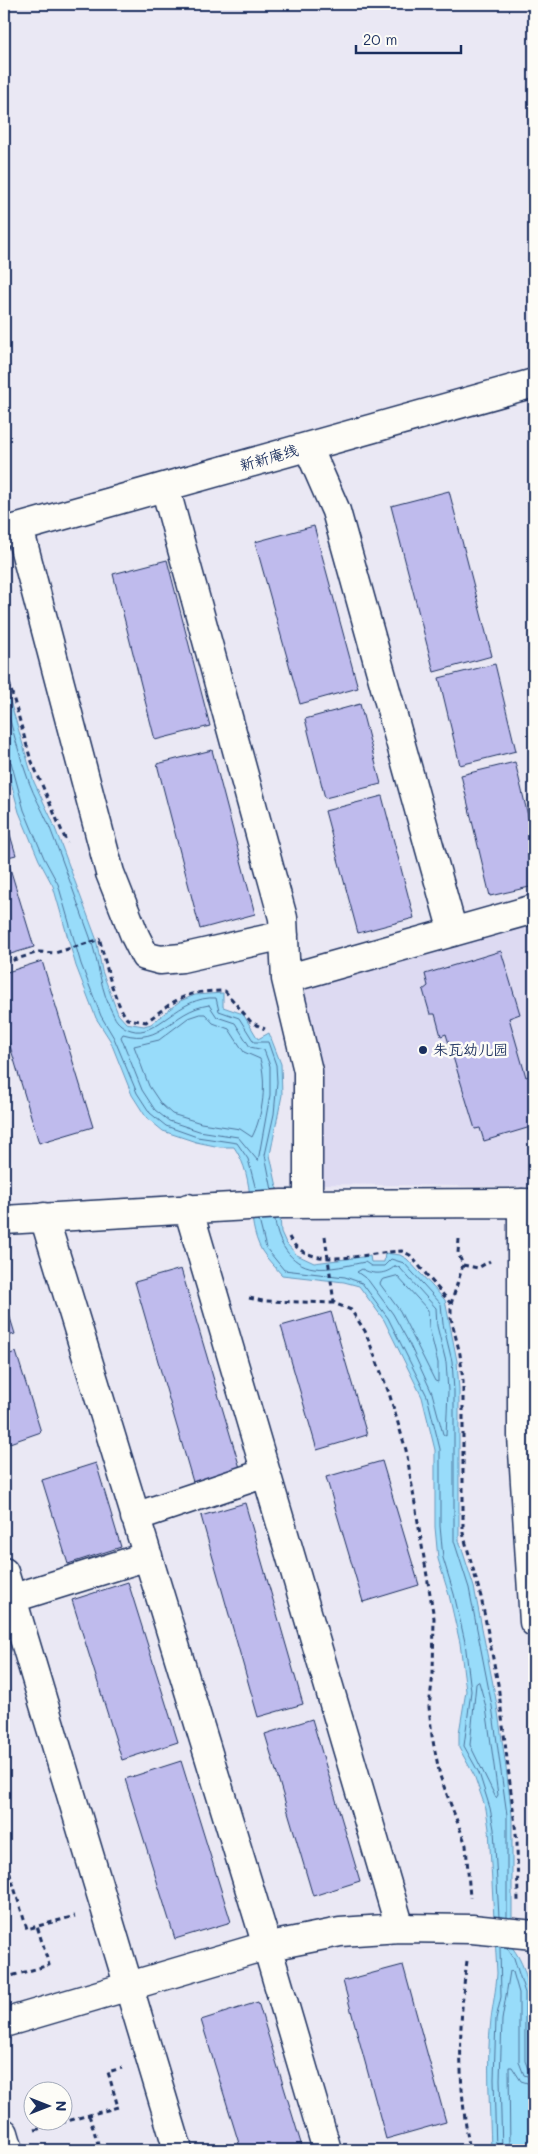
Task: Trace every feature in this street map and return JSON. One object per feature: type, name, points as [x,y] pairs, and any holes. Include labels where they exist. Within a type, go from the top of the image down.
[{"type":"street","name":"新新庵线","points":[[11,530],[534,383]]},
{"type":"street","points":[[308,447],[336,511],[453,932]]},
{"type":"street","points":[[165,487],[283,918],[286,979],[308,1071],[310,1109],[295,1204]]},
{"type":"street","points":[[11,530],[110,873],[145,956],[160,960],[182,958],[284,935]]},
{"type":"street","points":[[286,979],[534,909]]},
{"type":"street","points":[[4,1220],[188,1208],[295,1204],[528,1203],[522,1436],[531,1504],[534,1622]]},
{"type":"street","points":[[188,1208],[400,1928]]},
{"type":"street","points":[[44,1217],[267,1946],[326,2150]]},
{"type":"street","points":[[135,1517],[266,1473]]},
{"type":"street","points":[[8,1600],[148,1556]]},
{"type":"street","points":[[4,1572],[8,1600],[105,1907],[178,2150]]},
{"type":"street","points":[[4,2023],[267,1946],[340,1932],[400,1928],[472,1929],[526,1934]]},
{"type":"path","points":[[4,665],[30,758],[68,846]]},
{"type":"path","points":[[4,963],[38,952],[55,953],[132,929]]},
{"type":"path","points":[[97,931],[110,982],[120,1008],[127,1019],[146,1022],[177,999],[198,991],[225,991],[251,1022],[259,1028],[267,1029]]},
{"type":"path","points":[[432,1203],[459,1239],[458,1253],[463,1265],[450,1304],[450,1318],[460,1354],[463,1381],[463,1533],[481,1597],[498,1684],[526,1934],[518,1947],[529,1965],[534,1986]]},
{"type":"path","points":[[295,1204],[285,1230],[292,1242],[311,1257],[328,1258],[402,1251],[410,1255],[450,1304]]},
{"type":"path","points":[[459,1239],[466,1238]]},
{"type":"path","points":[[463,1265],[478,1268],[486,1265],[494,1258]]},
{"type":"path","points":[[328,1261],[334,1303]]},
{"type":"path","points":[[211,1283],[241,1296],[263,1301],[334,1303],[351,1310],[366,1332],[389,1393],[406,1450],[434,1618],[433,1674],[429,1707],[432,1736],[440,1776],[466,1845],[472,1929],[460,2023],[466,2127],[470,2150]]},
{"type":"path","points":[[4,1855],[27,1929],[105,1907]]},
{"type":"path","points":[[4,1978],[49,1965],[37,1926]]},
{"type":"path","points":[[6,2140],[118,2107],[108,2072],[151,2060]]},
{"type":"path","points":[[89,2115],[100,2150]]},
{"type":"shaded area","name":"朱瓦幼儿园","points":[[534,923],[534,1187],[319,1184],[303,1003],[305,988]]},
{"type":"water","points":[[4,681],[34,782],[52,820],[96,938],[102,971],[118,1014],[126,1023],[144,1026],[151,1024],[180,1001],[195,995],[223,993],[223,1007],[243,1014],[258,1039],[269,1033],[281,1064],[282,1095],[270,1155],[279,1196],[281,1232],[286,1243],[297,1255],[314,1263],[370,1256],[371,1262],[384,1262],[385,1253],[400,1255],[407,1259],[445,1300],[457,1361],[459,1390],[459,1540],[474,1587],[497,1705],[512,1815],[512,1947],[524,1969],[529,1992],[529,2044],[534,2077],[534,2150],[491,2150],[489,2052],[497,1973],[489,1829],[486,1809],[474,1775],[459,1748],[459,1733],[466,1691],[460,1643],[449,1595],[438,1559],[435,1527],[435,1450],[422,1397],[384,1320],[359,1286],[344,1282],[282,1275],[266,1257],[253,1226],[246,1174],[234,1147],[220,1147],[196,1142],[163,1131],[146,1117],[132,1095],[110,1040],[96,1018],[76,966],[53,886],[39,860],[19,812],[4,756]]},
{"type":"building","points":[[449,491],[492,656],[434,672],[391,506]]},
{"type":"building","points":[[314,526],[358,688],[300,704],[255,542]]},
{"type":"building","points":[[167,560],[210,726],[155,740],[113,574]]},
{"type":"building","points":[[495,664],[516,751],[460,765],[439,678]]},
{"type":"building","points":[[360,704],[381,784],[325,798],[305,719]]},
{"type":"building","points":[[212,750],[255,914],[200,929],[157,764]]},
{"type":"building","points":[[515,762],[534,841],[534,886],[490,896],[461,775]]},
{"type":"building","points":[[382,796],[414,918],[358,933],[325,811]]},
{"type":"building","points":[[4,814],[16,855],[4,858]]},
{"type":"building","points":[[9,865],[34,947],[4,956],[4,867]]},
{"type":"building","points":[[501,951],[520,1014],[509,1018],[526,1077],[534,1074],[534,1126],[484,1141],[480,1128],[475,1129],[446,1034],[441,1036],[435,1014],[430,1014],[423,990],[428,986],[425,974]]},
{"type":"building","points":[[42,961],[93,1127],[39,1143],[4,1026],[4,973]]},
{"type":"building","points":[[181,1269],[240,1468],[193,1482],[135,1282]]},
{"type":"building","points":[[4,1298],[15,1334],[4,1337]]},
{"type":"building","points":[[331,1312],[367,1435],[317,1450],[281,1326]]},
{"type":"building","points":[[16,1352],[41,1432],[4,1445],[4,1356]]},
{"type":"building","points":[[382,1461],[419,1585],[363,1602],[326,1477]]},
{"type":"building","points":[[96,1463],[121,1547],[68,1564],[42,1480]]},
{"type":"building","points":[[245,1503],[303,1704],[258,1717],[201,1516]]},
{"type":"building","points":[[128,1582],[178,1742],[122,1760],[72,1600]]},
{"type":"building","points":[[312,1719],[360,1881],[313,1896],[265,1734]]},
{"type":"building","points":[[181,1761],[231,1922],[175,1939],[125,1779]]},
{"type":"building","points":[[403,1965],[446,2122],[386,2139],[343,1981]]},
{"type":"building","points":[[258,2002],[303,2150],[241,2150],[201,2020]]},
{"type":"place","name":"朱瓦幼儿园","points":[[423,1050]]}]
